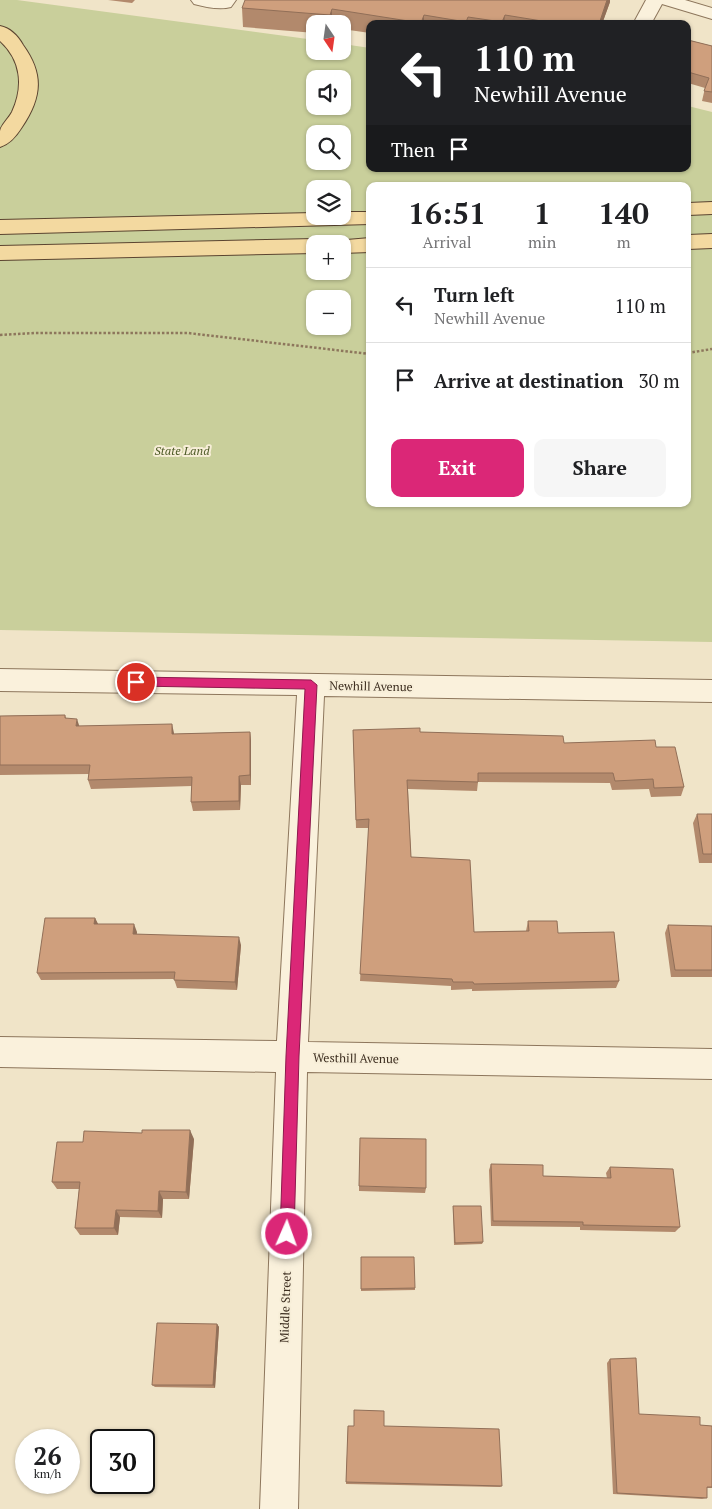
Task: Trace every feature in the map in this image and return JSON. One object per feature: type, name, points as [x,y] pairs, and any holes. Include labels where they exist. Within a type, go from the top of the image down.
[{"type":"main road","points":[[0,31],[18,48],[25,60],[30,84],[24,110],[0,141]]},
{"type":"main road","points":[[691,209],[712,208]]},
{"type":"main road","points":[[0,227],[366,218]]},
{"type":"main road","points":[[691,242],[712,241]]},
{"type":"main road","points":[[351,246],[366,245]]},
{"type":"main road","points":[[0,254],[306,246]]},
{"type":"street","points":[[200,0],[225,4],[227,0]]},
{"type":"street","points":[[644,20],[655,0]]},
{"type":"street","points":[[666,0],[712,14]]},
{"type":"street","name":"Newhill Avenue","points":[[0,680],[712,691]]},
{"type":"street","name":"Middle Street","points":[[279,1509],[292,1056],[311,685]]},
{"type":"street","name":"Westhill Avenue","points":[[0,1052],[712,1064]]},
{"type":"path","points":[[0,335],[44,332],[188,333],[366,354]]},
{"type":"path","points":[[691,352],[712,349]]},
{"type":"green space","name":"State Land","points":[[0,0],[17,0],[306,39],[306,60],[351,60],[351,45],[366,47],[366,172],[691,172],[691,107],[712,112],[712,642],[0,630]]},
{"type":"building","points":[[245,0],[607,0],[600,20],[536,20],[505,15],[503,20],[468,17],[467,20],[454,20],[424,15],[422,20],[402,20],[332,9],[330,15],[242,8]]},
{"type":"building","points":[[691,41],[712,46],[712,92],[704,91],[709,78],[691,73]]},
{"type":"building","points":[[65,715],[65,718],[77,719],[76,726],[172,724],[172,734],[250,732],[250,775],[239,776],[239,801],[191,802],[192,777],[88,780],[90,765],[0,765],[0,716]]},
{"type":"building","points":[[420,728],[420,732],[563,736],[564,743],[655,740],[656,747],[675,747],[684,787],[654,788],[653,779],[615,781],[613,773],[478,773],[478,782],[407,780],[411,857],[470,860],[474,932],[529,931],[528,921],[557,921],[558,933],[614,932],[619,981],[474,984],[473,982],[453,982],[452,979],[360,974],[369,819],[356,820],[353,730]]},
{"type":"building","points":[[697,814],[712,814],[712,854],[703,854]]},
{"type":"building","points":[[45,918],[95,918],[94,924],[134,924],[133,934],[239,937],[235,982],[174,980],[175,972],[37,973]]},
{"type":"building","points":[[668,925],[712,926],[712,970],[675,970]]},
{"type":"building","points":[[142,1130],[190,1130],[186,1192],[159,1191],[158,1211],[116,1210],[114,1228],[75,1228],[80,1182],[52,1182],[57,1142],[83,1142],[84,1131],[142,1133]]},
{"type":"building","points":[[360,1138],[426,1139],[426,1188],[359,1186]]},
{"type":"building","points":[[491,1164],[543,1165],[543,1176],[611,1178],[610,1167],[673,1169],[680,1227],[583,1225],[583,1222],[493,1221]]},
{"type":"building","points":[[453,1206],[481,1206],[483,1242],[455,1243]]},
{"type":"building","points":[[361,1257],[414,1257],[415,1288],[361,1289]]},
{"type":"building","points":[[157,1323],[217,1324],[213,1385],[152,1385]]},
{"type":"building","points":[[636,1358],[639,1414],[700,1417],[700,1425],[712,1426],[712,1487],[707,1487],[707,1498],[617,1493],[610,1359]]},
{"type":"building","points":[[354,1410],[384,1411],[384,1426],[499,1429],[502,1486],[346,1482],[348,1426],[354,1426]]},
{"type":"route","points":[[136,682],[311,685],[292,1056],[287,1234]]}]
